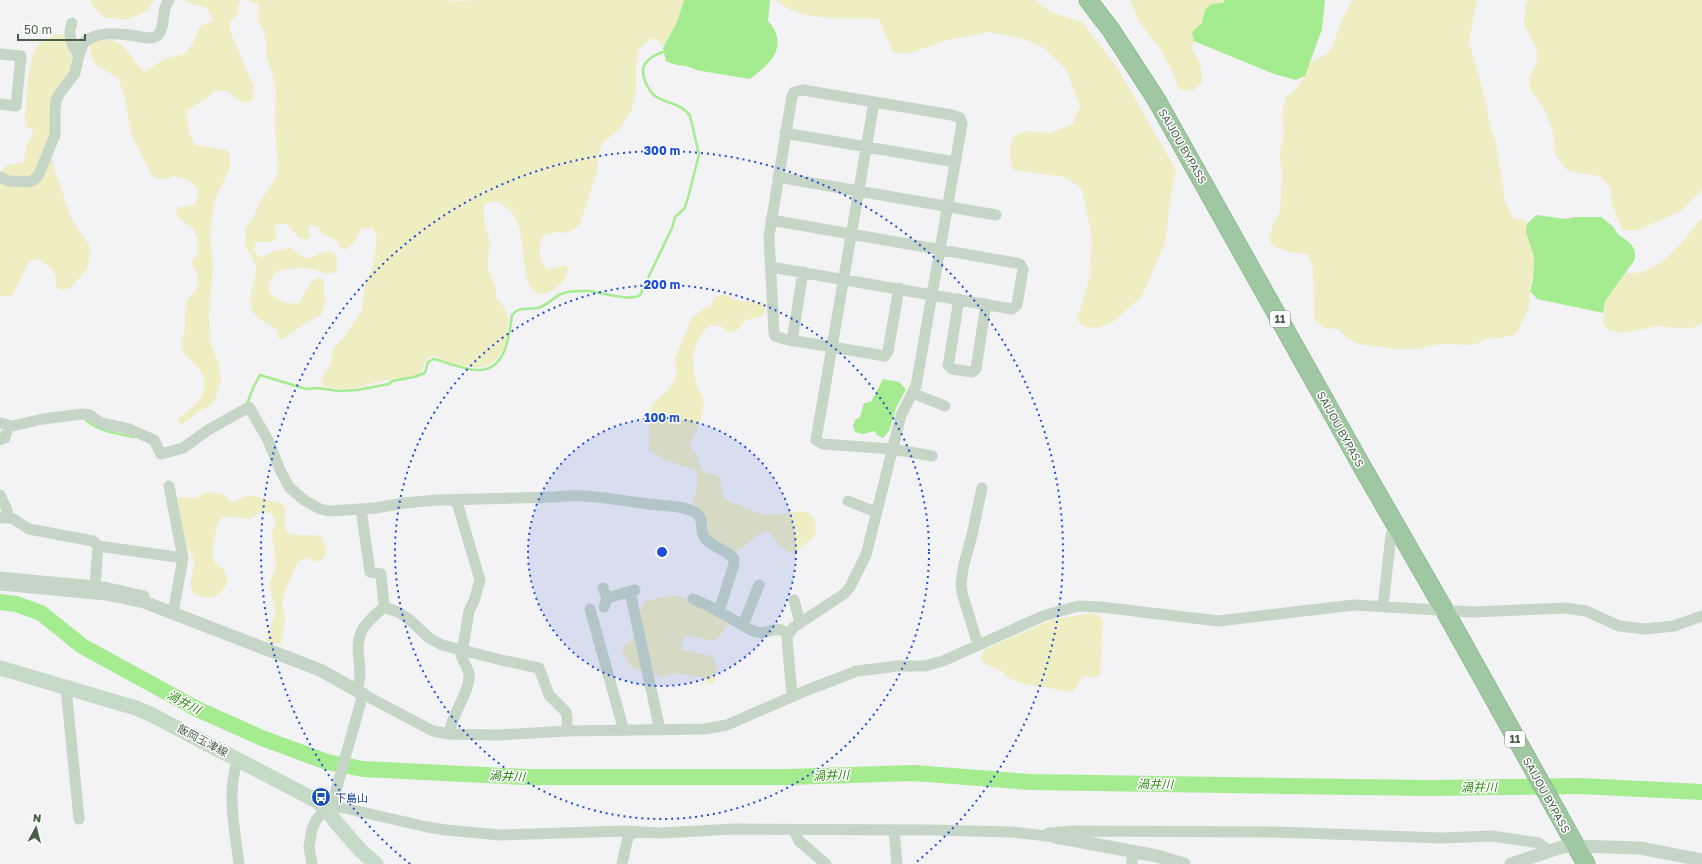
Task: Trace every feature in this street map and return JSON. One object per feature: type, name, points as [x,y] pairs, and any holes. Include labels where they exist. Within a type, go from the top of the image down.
[{"type":"highway","name":"SAIJOU BYPASS","points":[[1088,0],[1119,41],[1156,99],[1360,464],[1400,530],[1462,644],[1586,864]]},
{"type":"main road","name":"飯岡玉津線","points":[[0,668],[150,714],[314,800],[330,805],[339,825],[361,851],[376,864]]},
{"type":"street","points":[[0,177],[9,181],[29,182],[35,179],[39,174],[55,135],[54,110],[56,100],[75,73],[84,42],[98,35],[120,34],[149,38],[157,36],[163,27],[165,7],[169,0]]},
{"type":"street","points":[[72,23],[69,30],[69,36],[79,55]]},
{"type":"street","points":[[0,54],[21,56],[16,106],[0,104]]},
{"type":"street","points":[[792,696],[788,638],[789,633],[800,623],[844,594],[850,587],[866,555],[901,415],[916,386],[962,124],[960,118],[952,115],[874,102],[798,91],[794,92],[792,96],[769,236],[775,336],[792,341],[831,348],[881,356],[887,354],[899,288]]},
{"type":"street","points":[[874,102],[816,440],[823,444],[892,449],[932,456]]},
{"type":"street","points":[[786,133],[955,162]]},
{"type":"street","points":[[778,177],[996,215]]},
{"type":"street","points":[[771,220],[1016,263],[1022,266],[1023,269],[1017,305],[1012,309],[843,278],[771,267]]},
{"type":"street","points":[[792,341],[802,272]]},
{"type":"street","points":[[959,299],[948,365],[952,369],[972,372],[976,369],[986,304]]},
{"type":"street","points":[[912,393],[945,406]]},
{"type":"street","points":[[0,440],[5,438],[4,424],[82,414],[90,415],[104,424],[129,429],[154,440],[161,454],[183,448],[203,433],[249,407],[268,440],[285,480],[295,493],[320,509],[329,511],[456,499],[555,497],[570,495],[605,497],[629,502],[690,510],[699,515],[703,536],[728,553],[734,559],[719,611]]},
{"type":"street","points":[[169,486],[183,558],[174,608]]},
{"type":"street","points":[[978,645],[962,593],[961,583],[982,488]]},
{"type":"street","points":[[0,495],[6,510],[3,518],[12,518],[30,529],[93,541],[98,546],[183,558]]},
{"type":"street","points":[[450,734],[452,723],[466,691],[469,674],[461,658],[462,650],[469,611],[474,601],[480,580],[456,499]]},
{"type":"street","points":[[848,501],[876,512]]},
{"type":"street","points":[[361,509],[370,572],[381,574],[384,607]]},
{"type":"street","points":[[1383,606],[1391,535],[1400,530]]},
{"type":"street","points":[[95,586],[98,546]]},
{"type":"street","points":[[0,577],[95,586],[134,593],[174,608],[192,620]]},
{"type":"street","points":[[0,584],[106,594],[144,602],[320,670],[433,731],[450,734],[498,735],[566,731],[716,728],[727,725],[792,696],[857,671],[897,666],[933,664],[1043,616],[1078,606],[1101,607],[1218,621],[1347,606],[1383,606],[1445,611],[1496,612],[1566,608],[1586,612],[1619,626],[1645,629],[1674,626],[1702,616]]},
{"type":"street","points":[[743,625],[759,585]]},
{"type":"street","points":[[605,598],[633,591],[660,730]]},
{"type":"street","points":[[693,599],[719,611],[753,632],[761,633],[778,629],[789,633]]},
{"type":"street","points":[[794,600],[800,623]]},
{"type":"street","points":[[384,607],[398,612],[410,620],[430,638],[442,645],[539,668],[549,695],[566,712],[566,731]]},
{"type":"street","points":[[312,864],[309,847],[312,829],[316,820],[330,805],[350,740],[360,692],[357,646],[359,637],[364,626],[384,607]]},
{"type":"street","points":[[590,609],[624,730]]},
{"type":"street","points":[[66,688],[79,819]]},
{"type":"street","points":[[238,759],[234,770],[232,815],[239,864]]},
{"type":"street","points":[[330,805],[446,830],[500,835],[631,832],[662,833],[734,829],[976,830],[1035,834],[1056,837],[1132,858],[1157,856],[1184,864]]},
{"type":"street","points":[[794,830],[799,841],[826,864]]},
{"type":"street","points":[[894,830],[897,864]]},
{"type":"street","points":[[1035,834],[1080,831],[1275,832],[1442,838],[1492,836],[1512,837],[1539,842],[1549,851]]},
{"type":"street","points":[[622,864],[627,841],[631,832]]},
{"type":"street","points":[[1511,864],[1562,847],[1572,840],[1640,848],[1702,860]]},
{"type":"shaded area","points":[[91,0],[154,0],[147,11],[126,20],[104,17],[91,4]]},
{"type":"shaded area","points":[[185,0],[242,0],[238,4],[238,14],[230,21],[230,31],[254,87],[253,100],[243,103],[227,91],[215,91],[186,112],[190,135],[195,145],[227,150],[230,154],[230,168],[215,199],[210,234],[213,267],[209,313],[210,342],[218,362],[221,380],[216,397],[210,406],[198,411],[191,419],[181,424],[178,422],[179,417],[185,414],[196,404],[203,393],[205,386],[202,373],[184,352],[182,343],[185,330],[186,304],[188,298],[195,292],[198,285],[196,273],[191,263],[199,252],[198,240],[194,230],[178,217],[176,211],[178,207],[194,205],[198,193],[194,185],[186,179],[174,176],[168,179],[163,179],[152,176],[131,133],[125,98],[118,78],[95,64],[90,52],[91,44],[110,40],[117,42],[127,51],[144,72],[166,58],[185,54],[194,41],[200,26],[213,21],[208,10],[202,6],[195,5]]},
{"type":"shaded area","points":[[248,0],[684,0],[677,22],[665,45],[662,45],[657,39],[651,39],[639,49],[636,66],[636,90],[632,110],[618,131],[603,142],[598,154],[597,171],[580,224],[573,230],[563,233],[556,232],[543,236],[541,240],[541,258],[547,270],[565,265],[568,268],[565,278],[558,286],[549,292],[539,295],[533,290],[527,279],[520,231],[517,221],[511,211],[497,202],[484,205],[484,220],[490,242],[487,266],[496,288],[496,297],[505,309],[508,326],[505,344],[501,352],[496,359],[489,364],[481,367],[467,367],[445,361],[438,357],[430,356],[426,360],[421,373],[414,376],[380,381],[356,388],[340,389],[323,386],[321,384],[322,377],[330,365],[334,348],[347,333],[362,310],[365,285],[373,266],[377,236],[372,227],[361,229],[354,243],[345,250],[341,248],[337,241],[323,234],[318,227],[311,225],[308,228],[310,235],[309,239],[300,239],[287,224],[278,224],[274,227],[277,240],[270,242],[256,242],[254,249],[256,254],[263,258],[272,252],[291,248],[307,258],[322,253],[331,252],[337,259],[336,272],[325,274],[308,268],[277,271],[270,280],[269,292],[279,300],[286,303],[299,303],[311,282],[319,277],[324,281],[324,294],[326,300],[321,315],[309,321],[284,338],[279,339],[276,329],[259,319],[252,311],[250,297],[255,278],[256,265],[245,245],[246,228],[254,216],[261,200],[278,175],[275,124],[276,91],[273,74],[266,56],[264,31],[258,22],[259,4]]},
{"type":"shaded area","points":[[684,0],[770,0],[768,21],[778,40],[772,59],[749,79],[696,70],[666,61],[663,48],[677,22]]},
{"type":"shaded area","points":[[776,0],[1034,0],[1053,13],[1082,22],[1118,69],[1176,170],[1171,194],[1165,243],[1142,296],[1113,322],[1097,328],[1084,327],[1077,320],[1090,276],[1092,238],[1082,189],[1065,177],[1013,170],[1009,151],[1013,137],[1025,131],[1049,133],[1072,125],[1080,106],[1066,69],[1044,48],[1024,39],[989,32],[947,40],[908,54],[893,52],[879,19],[825,18],[812,16],[787,8]]},
{"type":"shaded area","points":[[1130,0],[1225,0],[1223,3],[1211,4],[1205,10],[1202,23],[1192,32],[1194,41],[1192,49],[1200,63],[1202,83],[1192,91],[1179,89],[1171,68],[1159,47],[1140,23]]},
{"type":"shaded area","points":[[1225,0],[1325,0],[1322,29],[1305,76],[1296,80],[1274,74],[1194,41],[1192,32],[1202,23],[1205,10],[1211,4],[1223,3]]},
{"type":"shaded area","points":[[1353,0],[1477,0],[1469,42],[1485,98],[1490,126],[1496,143],[1505,201],[1514,219],[1525,220],[1527,224],[1526,232],[1534,257],[1533,282],[1530,287],[1529,307],[1517,332],[1512,336],[1484,339],[1475,345],[1439,344],[1418,349],[1394,349],[1358,344],[1346,337],[1339,329],[1324,328],[1314,319],[1313,267],[1308,254],[1289,252],[1273,246],[1269,239],[1273,224],[1280,212],[1282,175],[1280,154],[1284,131],[1282,114],[1286,96],[1298,86],[1309,63],[1330,52],[1344,15]]},
{"type":"shaded area","points":[[1528,0],[1702,0],[1702,190],[1679,212],[1635,231],[1623,230],[1618,221],[1612,203],[1610,188],[1600,176],[1567,170],[1555,154],[1553,133],[1546,112],[1530,89],[1529,78],[1538,60],[1536,48],[1524,25],[1525,8]]},
{"type":"shaded area","points":[[56,34],[64,35],[73,61],[49,142],[54,168],[72,220],[89,245],[90,256],[87,269],[70,288],[62,290],[56,287],[56,277],[46,264],[37,259],[29,261],[13,295],[3,297],[0,295],[1,173],[5,167],[23,162],[25,158],[26,146],[33,134],[32,129],[26,127],[25,120],[28,83],[33,54],[38,46]]},
{"type":"shaded area","points":[[1536,215],[1566,219],[1575,217],[1602,217],[1632,246],[1635,252],[1634,261],[1605,301],[1603,313],[1537,299],[1530,291],[1533,282],[1534,257],[1526,232],[1527,224]]},
{"type":"shaded area","points":[[1702,217],[1702,323],[1690,329],[1657,326],[1624,333],[1607,330],[1603,323],[1605,301],[1625,274],[1644,271],[1663,261],[1678,247]]},
{"type":"shaded area","points":[[724,294],[738,301],[764,302],[765,311],[761,317],[746,320],[737,330],[730,333],[721,326],[709,325],[695,347],[693,368],[697,386],[703,398],[703,412],[690,447],[697,456],[702,471],[707,474],[715,474],[721,480],[721,489],[725,500],[766,515],[800,511],[807,512],[812,516],[815,523],[815,536],[793,554],[781,547],[768,530],[762,532],[736,552],[726,548],[707,536],[692,501],[696,492],[698,471],[665,460],[650,451],[648,414],[654,402],[666,392],[673,383],[677,372],[675,358],[692,318],[703,309],[711,306],[714,298]]},
{"type":"shaded area","points":[[883,379],[899,382],[906,389],[896,408],[889,431],[883,438],[877,435],[875,431],[863,434],[855,432],[853,426],[855,420],[860,417],[864,403],[871,402]]},
{"type":"shaded area","points":[[207,492],[222,494],[232,502],[249,495],[280,503],[285,507],[285,528],[289,534],[321,536],[327,549],[324,558],[317,562],[307,558],[298,562],[286,588],[282,602],[285,620],[281,645],[267,642],[267,634],[276,614],[269,585],[276,566],[272,533],[276,521],[271,513],[261,512],[249,519],[223,517],[217,524],[212,553],[215,563],[223,569],[228,579],[226,585],[216,596],[206,597],[194,594],[190,585],[194,564],[193,555],[187,549],[176,502],[178,497],[196,498]]},
{"type":"shaded area","points":[[678,596],[713,612],[725,620],[728,625],[717,639],[708,640],[686,635],[681,644],[682,650],[712,656],[717,670],[713,684],[707,683],[703,677],[674,673],[662,677],[655,673],[636,670],[627,661],[622,652],[624,646],[633,638],[641,608],[647,601],[663,597]]},
{"type":"shaded area","points":[[1091,613],[1098,615],[1103,620],[1100,675],[1093,678],[1085,676],[1081,679],[1072,692],[1024,684],[1008,678],[1002,671],[987,665],[980,659],[985,649],[1052,620]]},
{"type":"waterway","points":[[247,404],[260,375],[306,389],[318,388],[339,391],[357,390],[389,384],[392,381],[414,377],[425,373],[428,362],[433,359],[467,369],[481,370],[490,368],[501,357],[505,349],[510,332],[512,315],[517,310],[541,307],[561,294],[571,291],[588,291],[623,297],[636,297],[640,295],[672,228],[675,217],[684,209],[699,154],[690,116],[678,106],[655,96],[645,81],[643,72],[645,64],[653,56],[663,52]]},
{"type":"waterway","points":[[85,419],[96,427],[114,433],[134,437]]},
{"type":"waterway","name":"渦井川","points":[[0,602],[16,604],[41,613],[82,646],[197,709],[262,738],[327,762],[363,769],[526,777],[788,777],[914,773],[1030,782],[1427,788],[1580,786],[1702,792]]},
{"type":"place","name":"下島山","points":[[321,797]]}]
